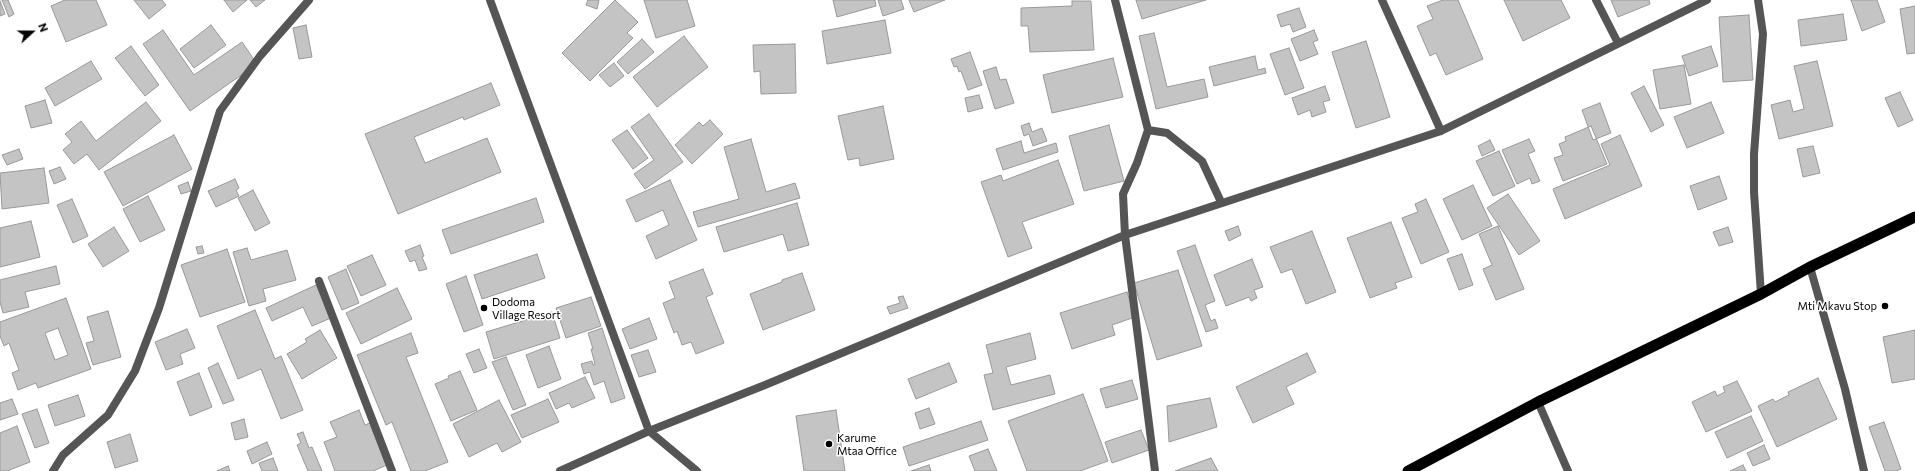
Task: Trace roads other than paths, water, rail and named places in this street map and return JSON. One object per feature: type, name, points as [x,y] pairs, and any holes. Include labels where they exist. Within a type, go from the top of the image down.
[{"type":"highway","points":[[1408,471],[1538,402],[1761,294],[1810,267],[1915,216]]},
{"type":"street","points":[[53,471],[63,455],[108,415],[135,371],[159,308],[220,112],[260,56],[309,0]]},
{"type":"street","points":[[490,0],[649,431],[697,471]]},
{"type":"street","points":[[1114,0],[1148,130],[1137,163],[1123,194],[1125,235],[1155,471]]},
{"type":"street","points":[[1382,0],[1441,131]]},
{"type":"street","points":[[1596,0],[1618,43]]},
{"type":"street","points":[[560,471],[649,431],[765,385],[1125,235],[1221,202],[1441,131],[1707,0]]},
{"type":"street","points":[[1758,0],[1762,34],[1754,154],[1754,192],[1761,294]]},
{"type":"street","points":[[1148,130],[1167,133],[1202,161],[1221,202]]},
{"type":"street","points":[[1810,267],[1845,389],[1864,471]]},
{"type":"street","points":[[319,282],[392,471]]},
{"type":"street","points":[[1538,402],[1568,471]]},
{"type":"place","name":"Mti Mkavu Stop","points":[[1885,306]]},
{"type":"place","name":"Dodoma Village Resort","points":[[484,308]]},
{"type":"place","name":"Karume Mtaa Office","points":[[829,444]]}]
